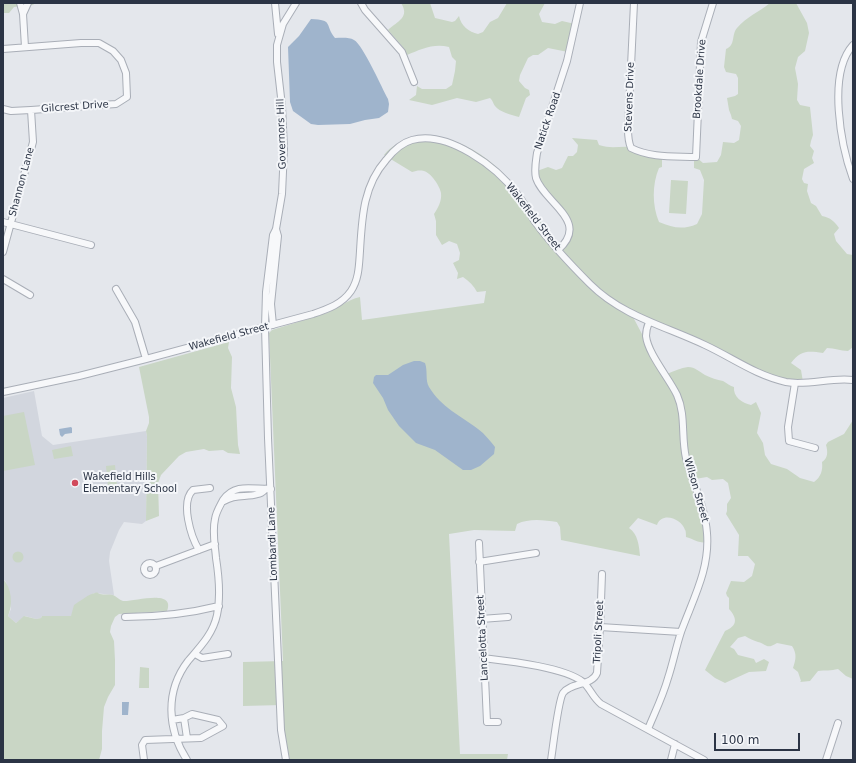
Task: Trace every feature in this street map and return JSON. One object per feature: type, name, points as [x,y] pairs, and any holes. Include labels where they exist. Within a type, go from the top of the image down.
[{"type":"street","points":[[20,3],[23,14],[25,47]]},
{"type":"street","points":[[23,14],[28,3]]},
{"type":"street","name":"Governors Hill","points":[[265,327],[266,292],[273,235],[276,229],[283,186],[284,149],[275,3]]},
{"type":"street","name":"Governors Hill","points":[[278,39],[285,18],[296,3]]},
{"type":"street","points":[[361,3],[365,10],[402,52],[414,82]]},
{"type":"street","name":"Natick Road","points":[[558,250],[565,244],[570,235],[569,224],[562,210],[542,190],[536,177],[535,162],[567,61],[580,3]]},
{"type":"street","name":"Stevens Drive","points":[[634,3],[628,129],[628,139],[631,148],[640,152],[659,156],[696,157]]},
{"type":"street","name":"Brookdale Drive","points":[[696,157],[701,42],[713,3]]},
{"type":"street","name":"Gilcrest Drive","points":[[3,49],[99,43],[113,51],[121,60],[126,73],[127,86],[127,97],[116,104],[11,111],[3,109]]},
{"type":"street","points":[[853,45],[848,52],[840,72],[839,108],[841,135],[853,179]]},
{"type":"street","name":"Shannon Lane","points":[[3,252],[32,142],[31,110]]},
{"type":"street","name":"Wakefield Street","points":[[3,392],[79,376],[146,359],[330,308],[344,298],[351,290],[358,274],[362,217],[371,183],[379,168],[401,145],[411,140],[424,138],[437,139],[461,148],[477,157],[502,178],[517,193],[536,223],[558,250],[590,284],[609,300],[630,314],[715,350],[755,372],[776,380],[795,383],[853,380]]},
{"type":"street","points":[[3,222],[91,245]]},
{"type":"street","name":"Governors Hill","points":[[273,325],[271,304],[278,236],[276,229]]},
{"type":"street","points":[[3,279],[30,296]]},
{"type":"street","points":[[116,289],[135,322],[146,359]]},
{"type":"street","name":"Wilson Street","points":[[648,729],[668,680],[681,632],[698,592],[707,553],[707,534],[704,514],[687,459],[680,406],[672,386],[650,347],[646,336],[646,328],[649,322]]},
{"type":"street","name":"Lombardi Lane","points":[[265,327],[268,489],[281,730],[286,760]]},
{"type":"street","points":[[795,383],[788,427],[789,441],[815,448]]},
{"type":"street","points":[[186,760],[180,751],[175,738],[171,702],[176,684],[187,663],[204,643],[216,619],[219,606],[214,528],[215,518],[227,495],[237,490],[258,487],[268,489]]},
{"type":"street","points":[[199,550],[194,542],[190,529],[187,510],[188,498],[189,494],[193,490],[210,488]]},
{"type":"street","name":"Lancelotta Street","points":[[479,543],[481,619],[487,722],[498,722]]},
{"type":"street","points":[[156,566],[215,544]]},
{"type":"street","points":[[479,562],[536,553]]},
{"type":"street","name":"Tripoli Street","points":[[584,682],[593,679],[597,673],[602,574]]},
{"type":"street","points":[[126,617],[174,616],[219,606]]},
{"type":"street","points":[[481,619],[508,617]]},
{"type":"street","points":[[600,627],[681,632]]},
{"type":"street","points":[[195,654],[202,658],[228,654]]},
{"type":"street","points":[[483,658],[536,666],[563,673],[584,682],[597,701],[704,760]]},
{"type":"street","points":[[551,760],[561,698],[566,690],[584,682]]},
{"type":"street","points":[[144,760],[142,745],[145,740],[201,738],[224,726],[218,720],[192,714],[184,718],[172,720]]},
{"type":"street","points":[[184,718],[187,738]]},
{"type":"street","points":[[826,760],[838,723]]},
{"type":"street","points":[[671,760],[675,744]]},
{"type":"shaded area","name":"Wakefield Hills Elementary School","points":[[34,391],[42,436],[53,445],[146,431],[146,521],[142,524],[124,522],[119,530],[110,552],[109,561],[114,595],[94,593],[86,598],[71,616],[42,616],[41,618],[36,619],[25,616],[16,623],[8,616],[11,609],[6,582],[3,579],[3,398]]},
{"type":"green space","points":[[3,3],[35,3],[33,5],[14,7],[9,13],[3,13]]},
{"type":"green space","points":[[401,3],[430,3],[435,18],[452,22],[459,16],[466,28],[478,34],[483,32],[490,22],[498,18],[507,3],[545,3],[539,14],[542,22],[555,24],[562,21],[575,24],[568,52],[548,48],[538,55],[533,55],[528,58],[520,75],[519,81],[529,90],[530,95],[526,98],[519,117],[499,110],[490,98],[476,102],[457,98],[432,105],[409,100],[416,95],[417,86],[422,89],[446,89],[452,85],[456,61],[452,57],[449,47],[443,46],[428,47],[407,55],[402,46],[388,30],[402,18],[404,12]]},
{"type":"green space","points":[[770,3],[796,3],[807,23],[809,33],[805,51],[798,57],[795,68],[798,84],[797,100],[800,105],[810,107],[813,135],[810,146],[814,151],[812,158],[814,163],[804,169],[802,179],[804,183],[808,184],[807,191],[811,203],[816,206],[822,216],[832,220],[839,228],[834,234],[836,241],[847,254],[853,255],[853,347],[848,351],[827,348],[823,353],[805,352],[791,363],[801,370],[803,382],[781,380],[633,317],[652,353],[667,374],[685,367],[693,368],[707,376],[723,381],[734,387],[735,394],[744,403],[751,405],[756,402],[761,413],[757,433],[763,443],[765,455],[771,464],[787,469],[800,478],[814,482],[818,478],[821,473],[822,462],[826,457],[826,445],[828,442],[844,434],[853,420],[853,679],[846,676],[838,669],[818,671],[810,681],[800,682],[798,672],[793,668],[796,657],[792,646],[777,643],[769,646],[745,636],[738,638],[730,647],[734,649],[738,655],[754,659],[756,663],[764,659],[769,662],[766,671],[749,672],[725,683],[715,678],[705,670],[725,631],[732,627],[735,622],[734,616],[729,609],[729,598],[726,593],[731,581],[744,582],[752,576],[755,564],[748,556],[738,556],[739,535],[726,514],[727,504],[731,498],[728,483],[723,479],[712,480],[707,477],[695,479],[707,543],[686,537],[683,526],[672,518],[663,518],[657,525],[638,518],[629,528],[636,537],[640,556],[561,540],[560,527],[557,522],[532,520],[517,524],[515,531],[474,530],[449,534],[460,754],[508,754],[507,760],[290,760],[283,730],[282,705],[243,706],[243,662],[283,661],[269,333],[272,330],[327,313],[351,300],[360,297],[362,320],[484,303],[486,291],[477,292],[463,277],[457,279],[458,273],[453,263],[459,260],[460,253],[457,244],[449,241],[442,245],[436,235],[436,221],[434,214],[441,199],[440,190],[437,183],[427,172],[412,172],[384,155],[387,151],[402,141],[415,137],[435,136],[454,141],[472,149],[488,160],[516,187],[561,251],[569,238],[570,224],[540,183],[537,171],[548,167],[556,170],[562,168],[568,156],[573,156],[577,152],[578,145],[572,138],[597,140],[599,145],[603,146],[635,148],[662,155],[662,167],[659,168],[654,188],[655,209],[659,222],[678,228],[697,224],[702,214],[704,180],[700,170],[694,168],[694,157],[695,156],[703,163],[717,162],[721,155],[723,142],[734,143],[739,140],[741,126],[738,121],[732,119],[727,98],[738,94],[738,78],[736,74],[726,72],[724,67],[726,49],[731,45],[737,28],[748,18]]},
{"type":"green space","points":[[671,180],[688,181],[686,214],[669,213]]},
{"type":"green space","points":[[229,342],[228,348],[232,357],[231,388],[236,407],[238,445],[240,454],[228,453],[223,450],[209,451],[204,449],[186,452],[179,456],[161,475],[158,483],[159,516],[146,521],[146,431],[149,423],[149,417],[139,367]]},
{"type":"green space","points":[[24,412],[35,465],[3,471],[3,416]]},
{"type":"green space","points":[[71,446],[73,456],[54,459],[52,450]]},
{"type":"green space","points":[[115,465],[117,486],[108,487],[106,466]]},
{"type":"green space","points":[[16,552],[20,552],[22,553],[22,561],[16,562],[13,559],[13,555]]},
{"type":"green space","points":[[3,579],[8,587],[11,597],[11,607],[8,616],[16,623],[24,616],[36,619],[41,618],[42,616],[71,616],[74,605],[93,593],[113,595],[123,601],[160,598],[165,600],[168,604],[167,611],[119,614],[115,617],[111,626],[110,632],[114,641],[115,685],[104,707],[102,749],[99,760],[3,760]]},
{"type":"green space","points":[[140,667],[149,668],[149,688],[139,688]]},
{"type":"water","points":[[311,19],[323,20],[326,22],[335,38],[350,38],[358,44],[388,99],[388,112],[379,118],[350,124],[318,125],[311,124],[293,111],[290,102],[288,47],[299,36]]},
{"type":"water","points":[[414,361],[425,363],[429,387],[439,400],[445,406],[481,431],[495,447],[494,454],[480,466],[471,470],[463,470],[435,450],[416,443],[399,426],[388,410],[383,398],[373,383],[374,377],[376,375],[388,375],[403,365]]},
{"type":"water","points":[[71,427],[72,433],[65,434],[62,437],[60,435],[59,429]]},
{"type":"water","points":[[122,702],[129,702],[128,715],[122,715]]},
{"type":"place","name":"Wakefield Hills Elementary School","points":[[75,483]]}]
